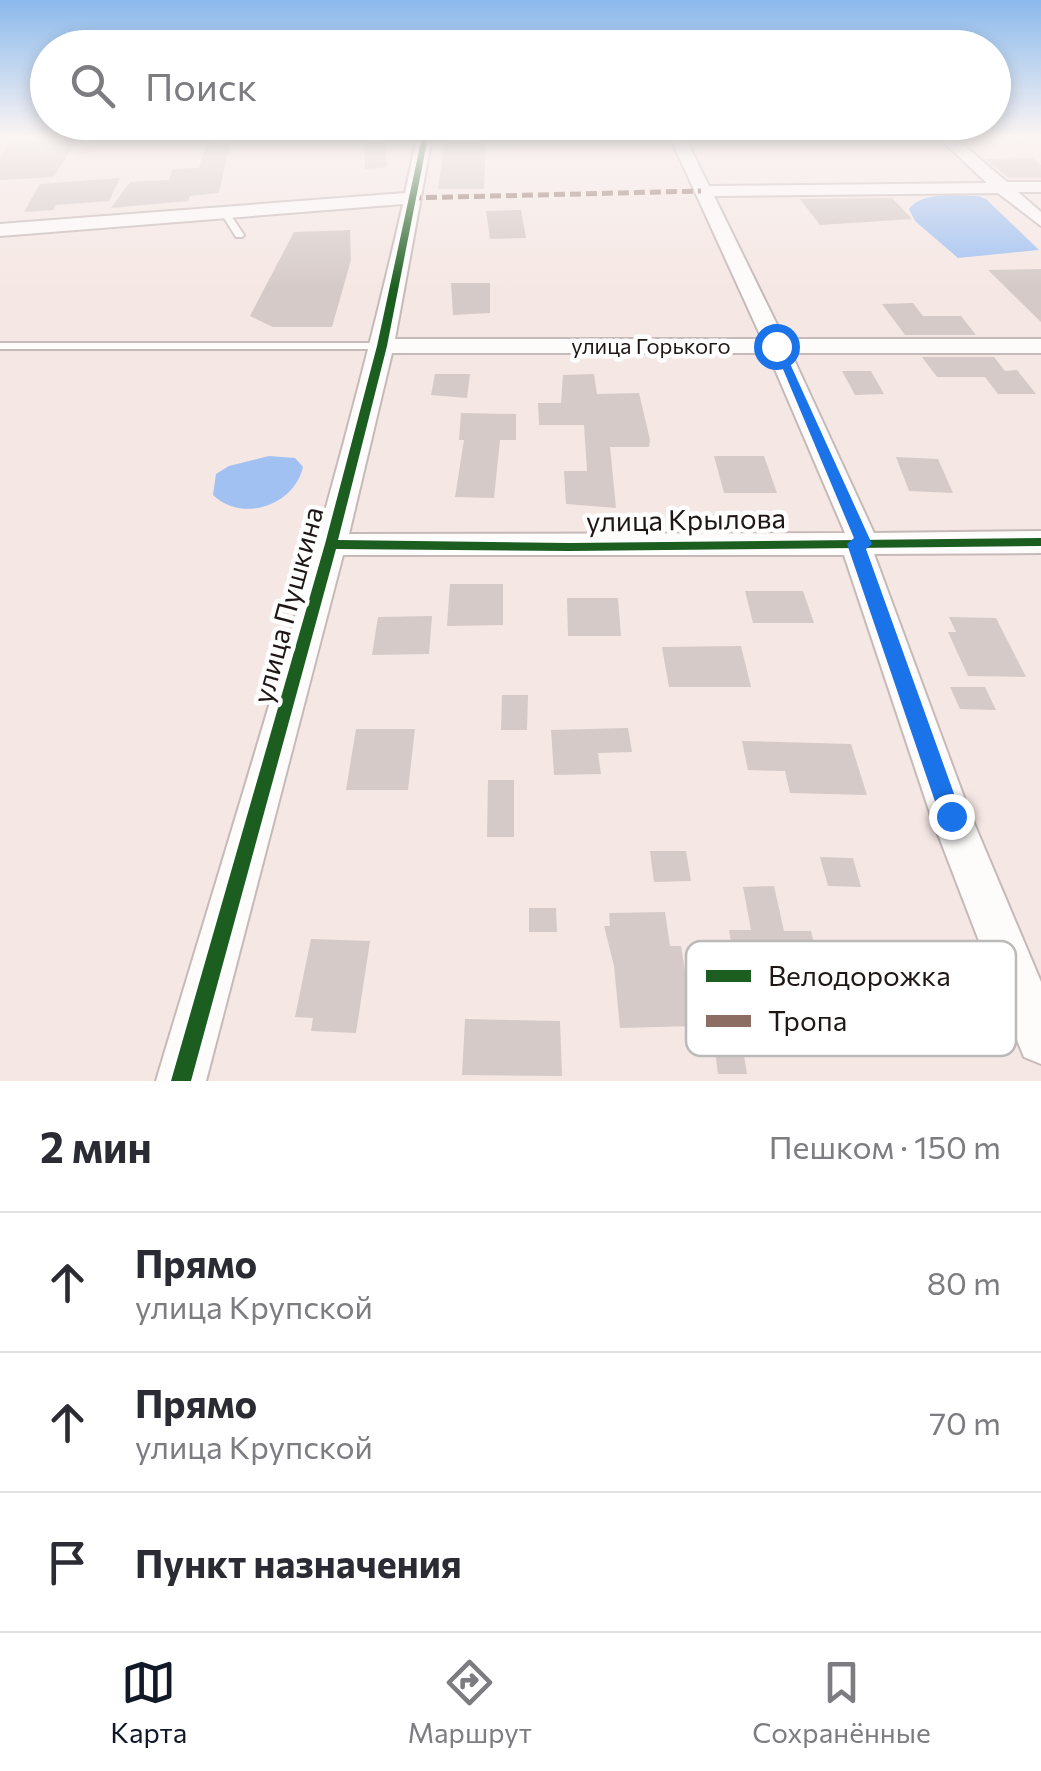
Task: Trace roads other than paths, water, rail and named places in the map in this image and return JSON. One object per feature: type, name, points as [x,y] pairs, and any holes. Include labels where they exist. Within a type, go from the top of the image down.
[{"type":"street","name":"улица Пушкина","points":[[181,1081],[331,544],[382,346],[413,187]]},
{"type":"street","points":[[699,187],[776,346],[860,544],[951,816],[1001,941]]},
{"type":"street","points":[[701,191],[1024,187]]},
{"type":"street","points":[[1003,188],[1041,221]]},
{"type":"street","points":[[0,230],[410,198]]},
{"type":"street","name":"улица Горького","points":[[382,346],[1041,346]]},
{"type":"street","name":"улица Крылова","points":[[331,544],[1041,542]]},
{"type":"street","points":[[1016,978],[1041,1040]]},
{"type":"lane","points":[[225,213],[239,234]]},
{"type":"lane","points":[[0,346],[382,346]]},
{"type":"water","points":[[931,197],[986,199],[1039,250],[958,258],[915,221],[909,209]]},
{"type":"water","points":[[269,456],[295,458],[303,467],[298,481],[278,500],[252,509],[238,508],[213,495],[216,474],[229,466]]}]
